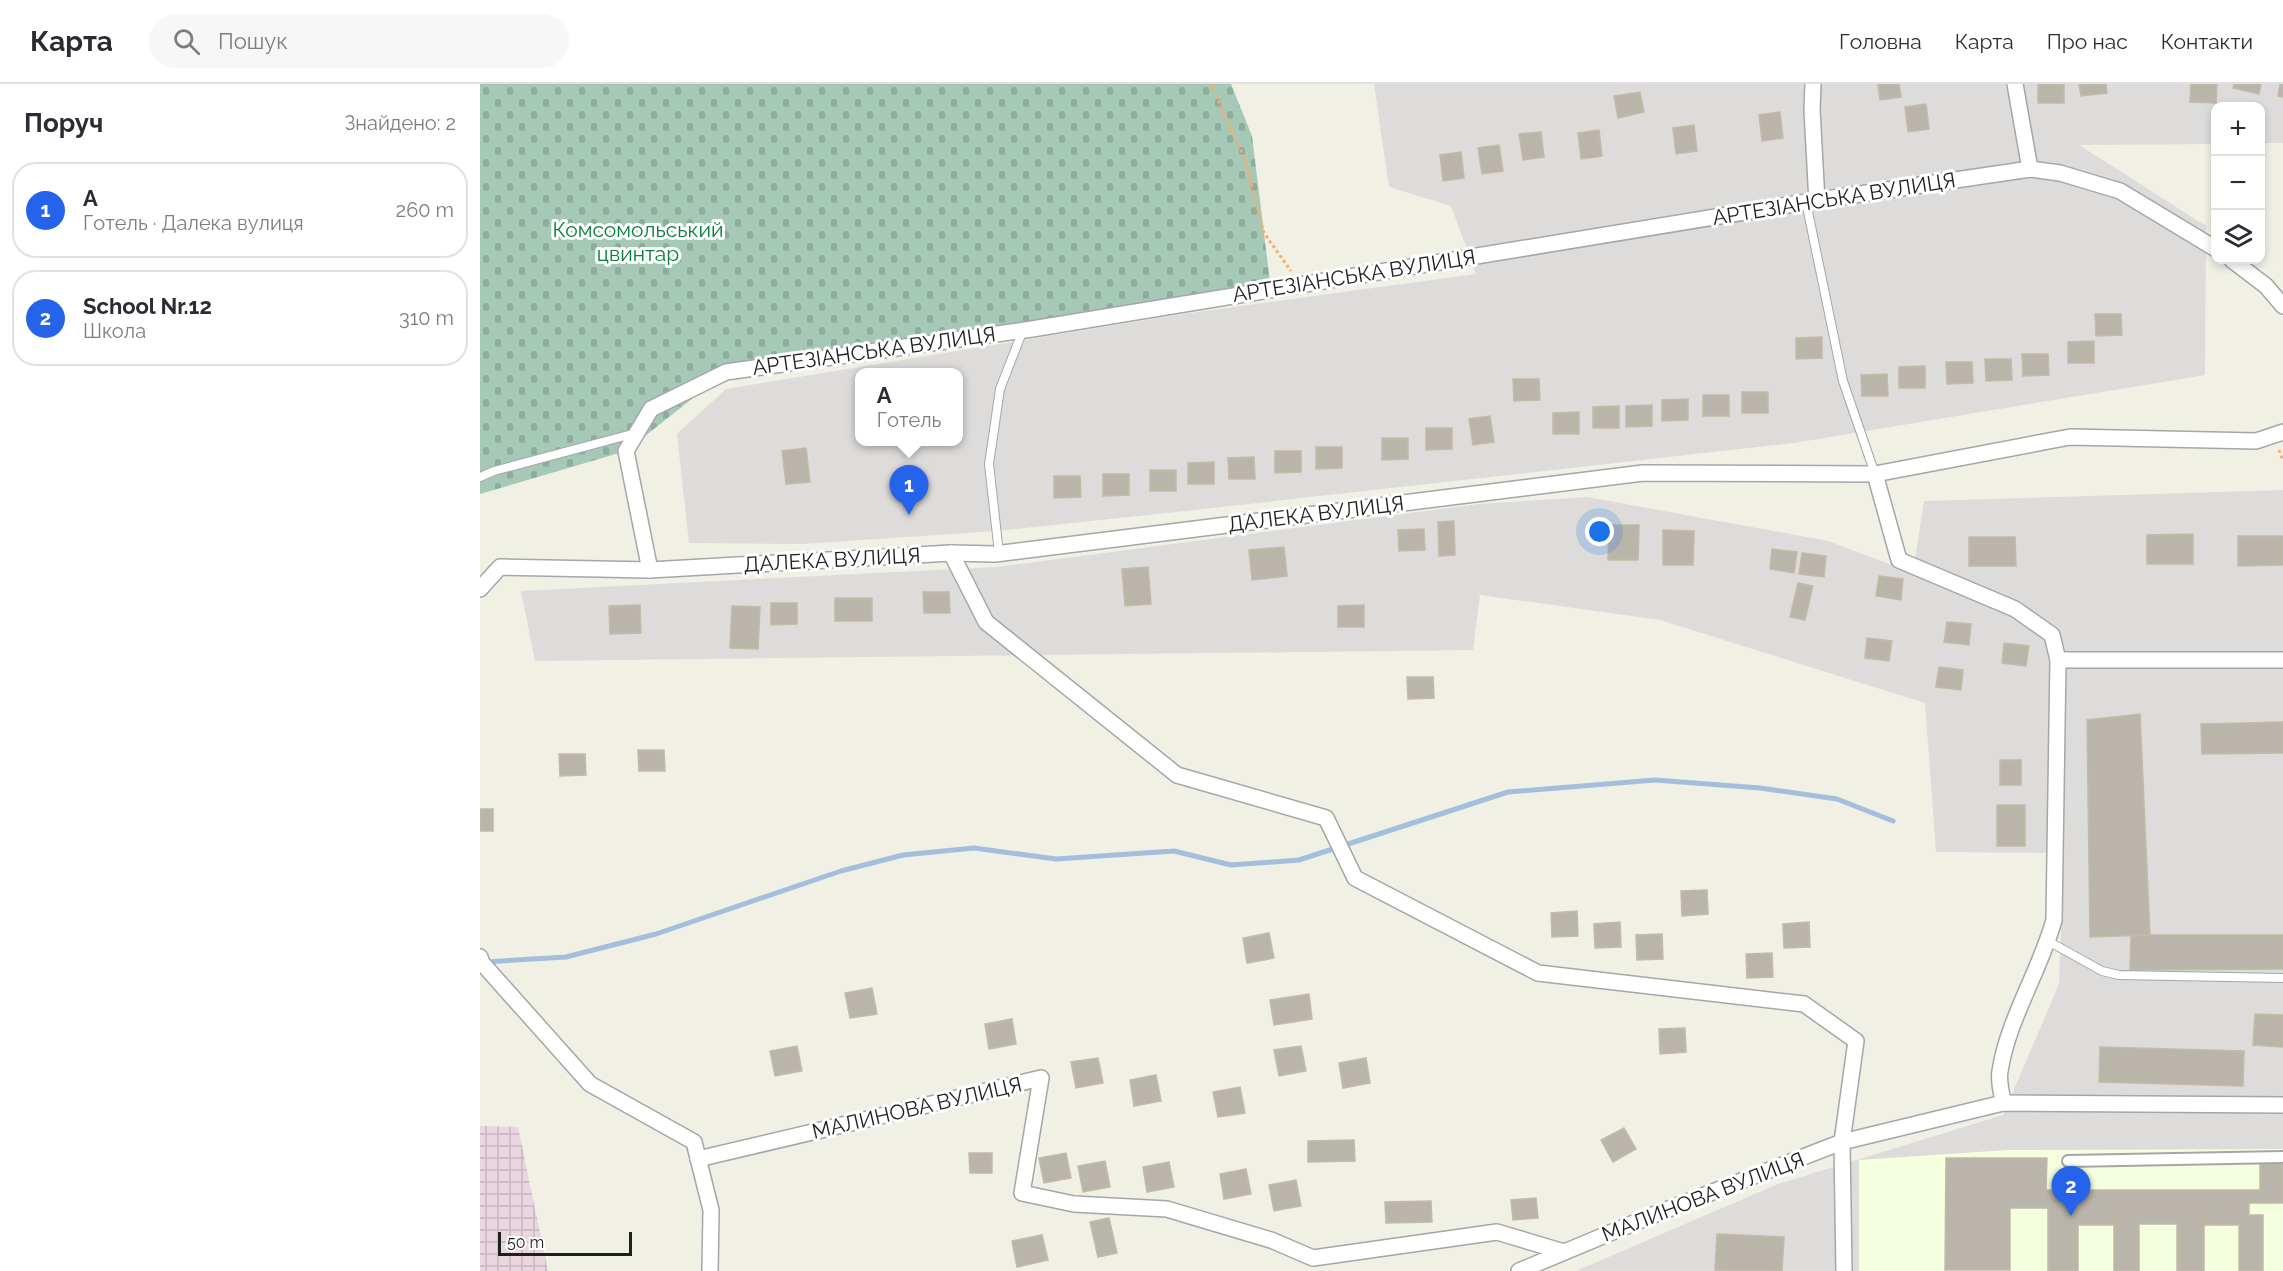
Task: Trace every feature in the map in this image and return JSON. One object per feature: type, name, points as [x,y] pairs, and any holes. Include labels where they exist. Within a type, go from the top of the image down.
[{"type":"street","points":[[1812,202],[1813,84]]},
{"type":"street","points":[[2015,84],[2030,169]]},
{"type":"street","name":"АРТЕЗІАНСЬКА ВУЛИЦЯ","points":[[650,570],[626,451],[651,409],[726,372],[1023,330],[1812,202],[2030,169],[2060,172],[2120,191],[2211,246]]},
{"type":"street","points":[[2237,264],[2266,286],[2283,306]]},
{"type":"street","name":"ДАЛЕКА ВУЛИЦЯ","points":[[480,589],[500,567],[650,570],[951,553],[999,553],[1643,472],[1875,474],[2070,437],[2256,441],[2283,432]]},
{"type":"street","points":[[1875,474],[1899,560],[2015,609],[2052,635],[2058,660],[2054,920],[2048,942],[2006,1042],[1999,1074],[2003,1103]]},
{"type":"street","points":[[951,553],[986,622],[1178,775],[1326,818],[1355,878],[1538,973],[1804,1004],[1856,1041],[1842,1142],[1844,1271]]},
{"type":"street","points":[[2058,660],[2283,660]]},
{"type":"street","points":[[480,957],[482,963],[590,1084],[694,1142],[711,1210],[710,1271]]},
{"type":"street","name":"МАЛИНОВА ВУЛИЦЯ","points":[[698,1159],[1041,1078],[1022,1193],[1074,1204],[1167,1209],[1271,1240],[1313,1258],[1497,1232],[1564,1252]]},
{"type":"street","name":"МАЛИНОВА ВУЛИЦЯ","points":[[1519,1271],[1842,1142],[2003,1103],[2283,1105]]},
{"type":"street","points":[[2068,1161],[2283,1157]]},
{"type":"lane","points":[[1812,202],[1843,381],[1875,474]]},
{"type":"lane","points":[[999,553],[989,464],[1000,388],[1023,330]]},
{"type":"lane","points":[[480,477],[494,471],[637,432]]},
{"type":"lane","points":[[2048,942],[2102,970],[2120,975],[2283,978]]},
{"type":"path","points":[[1211,84],[1244,157],[1264,233],[1299,285]]},
{"type":"shaded area","points":[[1374,84],[2283,84],[2283,143],[2265,143],[2265,102],[2211,102],[2211,144],[2079,145],[2206,226],[2205,375],[1794,443],[1195,510],[997,531],[802,544],[689,543],[677,434],[726,389],[1183,314],[1476,274],[1451,206],[1389,187]]},
{"type":"shaded area","points":[[2283,490],[2283,1271],[1576,1271],[1778,1184],[2003,1115],[2059,984],[2064,853],[1936,852],[1925,703],[1660,620],[1480,595],[1473,650],[535,661],[521,591],[996,567],[1479,504],[1587,497],[1828,541],[1913,573],[1924,501]]},
{"type":"shaded area","points":[[480,1126],[518,1127],[548,1271],[480,1271]]},
{"type":"shaded area","points":[[2283,1149],[2283,1271],[1859,1271],[1859,1160],[2008,1150]]},
{"type":"green space","name":"Комсомольський цвинтар","points":[[480,84],[1231,84],[1252,136],[1271,290],[726,372],[626,451],[480,494]]},
{"type":"building","points":[[1878,84],[1899,84],[1901,97],[1880,100]]},
{"type":"building","points":[[2038,84],[2064,84],[2064,103],[2038,103]]},
{"type":"building","points":[[2079,84],[2106,84],[2107,93],[2081,96]]},
{"type":"building","points":[[2191,84],[2217,84],[2216,102],[2190,102]]},
{"type":"building","points":[[2234,84],[2261,84],[2259,94],[2233,88]]},
{"type":"building","points":[[2280,84],[2283,84],[2283,97],[2278,96]]},
{"type":"building","points":[[1640,92],[1644,112],[1618,118],[1614,96]]},
{"type":"building","points":[[1926,104],[1929,129],[1908,132],[1905,107]]},
{"type":"building","points":[[1780,112],[1783,138],[1762,141],[1759,115]]},
{"type":"building","points":[[1694,125],[1697,151],[1676,154],[1673,128]]},
{"type":"building","points":[[1599,130],[1602,156],[1581,159],[1578,133]]},
{"type":"building","points":[[1541,132],[1544,157],[1523,160],[1519,134]]},
{"type":"building","points":[[1499,145],[1503,171],[1482,174],[1478,148]]},
{"type":"building","points":[[1461,152],[1464,178],[1443,181],[1440,155]]},
{"type":"building","points":[[2095,314],[2121,314],[2122,335],[2096,336]]},
{"type":"building","points":[[1822,337],[1822,358],[1796,359],[1796,338]]},
{"type":"building","points":[[2094,341],[2094,363],[2068,363],[2068,342]]},
{"type":"building","points":[[2022,354],[2048,354],[2049,375],[2023,376]]},
{"type":"building","points":[[1985,359],[2011,359],[2012,380],[1986,381]]},
{"type":"building","points":[[1946,362],[1972,362],[1973,383],[1947,384]]},
{"type":"building","points":[[1925,366],[1925,388],[1899,388],[1899,367]]},
{"type":"building","points":[[1887,374],[1888,396],[1862,396],[1861,375]]},
{"type":"building","points":[[1513,379],[1539,379],[1540,400],[1514,401]]},
{"type":"building","points":[[1742,392],[1768,392],[1768,413],[1742,413]]},
{"type":"building","points":[[1703,395],[1729,395],[1729,416],[1703,416]]},
{"type":"building","points":[[1688,399],[1688,420],[1662,421],[1662,400]]},
{"type":"building","points":[[1652,405],[1652,426],[1626,427],[1626,406]]},
{"type":"building","points":[[1619,406],[1619,428],[1593,428],[1593,407]]},
{"type":"building","points":[[1579,412],[1579,434],[1553,434],[1553,413]]},
{"type":"building","points":[[1490,416],[1494,442],[1473,445],[1469,419]]},
{"type":"building","points":[[1426,428],[1452,428],[1452,449],[1426,450]]},
{"type":"building","points":[[1382,438],[1408,438],[1408,459],[1382,460]]},
{"type":"building","points":[[1316,447],[1342,447],[1342,468],[1316,469]]},
{"type":"building","points":[[806,448],[810,482],[786,484],[782,451]]},
{"type":"building","points":[[1275,451],[1301,451],[1301,472],[1275,473]]},
{"type":"building","points":[[1254,457],[1255,479],[1229,479],[1228,458]]},
{"type":"building","points":[[1214,462],[1214,484],[1188,484],[1188,463]]},
{"type":"building","points":[[1150,470],[1176,470],[1176,491],[1150,491]]},
{"type":"building","points":[[1103,474],[1129,474],[1129,495],[1103,496]]},
{"type":"building","points":[[1054,476],[1080,476],[1081,497],[1054,498]]},
{"type":"building","points":[[1454,521],[1455,555],[1439,556],[1438,522]]},
{"type":"building","points":[[1609,525],[1639,525],[1638,560],[1608,560]]},
{"type":"building","points":[[1424,529],[1425,550],[1399,551],[1398,530]]},
{"type":"building","points":[[1663,530],[1694,531],[1693,565],[1663,565]]},
{"type":"building","points":[[2193,534],[2193,564],[2147,564],[2147,535]]},
{"type":"building","points":[[2238,536],[2283,536],[2283,565],[2238,566]]},
{"type":"building","points":[[1969,537],[2015,537],[2016,566],[1969,566]]},
{"type":"building","points":[[1284,547],[1287,576],[1252,580],[1249,550]]},
{"type":"building","points":[[1772,549],[1797,552],[1794,573],[1770,569]]},
{"type":"building","points":[[1802,553],[1826,556],[1824,577],[1799,574]]},
{"type":"building","points":[[1148,567],[1151,604],[1125,606],[1122,569]]},
{"type":"building","points":[[1879,576],[1903,579],[1901,600],[1876,596]]},
{"type":"building","points":[[1798,583],[1813,586],[1805,620],[1790,617]]},
{"type":"building","points":[[923,592],[949,592],[950,613],[924,613]]},
{"type":"building","points":[[835,598],[872,598],[872,621],[835,621]]},
{"type":"building","points":[[771,603],[797,603],[797,624],[771,625]]},
{"type":"building","points":[[640,605],[641,633],[610,634],[609,606]]},
{"type":"building","points":[[1364,605],[1364,627],[1338,627],[1338,606]]},
{"type":"building","points":[[732,606],[760,607],[758,649],[730,648]]},
{"type":"building","points":[[1947,622],[1971,624],[1969,645],[1944,642]]},
{"type":"building","points":[[1867,638],[1892,641],[1889,661],[1865,658]]},
{"type":"building","points":[[2004,643],[2029,646],[2026,666],[2002,663]]},
{"type":"building","points":[[1939,667],[1963,670],[1961,690],[1936,687]]},
{"type":"building","points":[[1407,677],[1433,677],[1434,698],[1408,699]]},
{"type":"building","points":[[2140,714],[2150,935],[2090,937],[2087,720]]},
{"type":"building","points":[[2283,722],[2283,753],[2202,754],[2201,724]]},
{"type":"building","points":[[638,750],[664,750],[665,771],[639,771]]},
{"type":"building","points":[[559,754],[585,754],[586,775],[560,776]]},
{"type":"building","points":[[2000,760],[2021,760],[2021,785],[2000,785]]},
{"type":"building","points":[[1997,805],[2025,805],[2025,846],[1997,846]]},
{"type":"building","points":[[480,809],[493,809],[493,831],[480,831]]},
{"type":"building","points":[[1707,890],[1708,914],[1682,916],[1681,891]]},
{"type":"building","points":[[1577,911],[1578,936],[1552,937],[1551,913]]},
{"type":"building","points":[[1620,922],[1621,947],[1595,948],[1594,924]]},
{"type":"building","points":[[1809,922],[1810,947],[1784,948],[1783,924]]},
{"type":"building","points":[[1269,933],[1274,958],[1247,963],[1243,938]]},
{"type":"building","points":[[1662,934],[1663,959],[1637,960],[1636,935]]},
{"type":"building","points":[[2131,935],[2283,935],[2283,969],[2130,970]]},
{"type":"building","points":[[1772,953],[1773,977],[1747,978],[1746,954]]},
{"type":"building","points":[[872,988],[877,1014],[850,1018],[845,993]]},
{"type":"building","points":[[1309,994],[1312,1019],[1274,1025],[1270,1000]]},
{"type":"building","points":[[2255,1014],[2283,1015],[2283,1047],[2253,1045]]},
{"type":"building","points":[[1012,1019],[1016,1044],[989,1049],[985,1024]]},
{"type":"building","points":[[1685,1028],[1686,1052],[1660,1054],[1659,1029]]},
{"type":"building","points":[[797,1046],[802,1071],[775,1076],[770,1051]]},
{"type":"building","points":[[1301,1046],[1306,1071],[1279,1076],[1274,1050]]},
{"type":"building","points":[[2100,1047],[2244,1051],[2243,1086],[2099,1082]]},
{"type":"building","points":[[1098,1058],[1103,1083],[1076,1088],[1071,1062]]},
{"type":"building","points":[[1366,1058],[1370,1083],[1343,1088],[1339,1063]]},
{"type":"building","points":[[1156,1075],[1161,1101],[1134,1106],[1130,1080]]},
{"type":"building","points":[[1240,1087],[1245,1113],[1218,1117],[1213,1092]]},
{"type":"building","points":[[1624,1128],[1636,1149],[1613,1162],[1601,1140]]},
{"type":"building","points":[[1354,1140],[1355,1161],[1308,1162],[1308,1141]]},
{"type":"building","points":[[969,1153],[992,1153],[992,1173],[970,1173]]},
{"type":"building","points":[[1066,1153],[1071,1178],[1044,1183],[1039,1158]]},
{"type":"building","points":[[1946,1158],[2047,1158],[2046,1190],[2260,1190],[2260,1162],[2283,1162],[2283,1203],[2249,1203],[2249,1215],[2263,1215],[2263,1271],[2239,1271],[2239,1225],[2204,1225],[2204,1271],[2177,1271],[2177,1224],[2139,1224],[2139,1271],[2114,1271],[2114,1225],[2078,1225],[2078,1271],[2048,1271],[2048,1208],[2010,1208],[2010,1270],[1945,1270]]},
{"type":"building","points":[[1105,1161],[1110,1187],[1083,1192],[1078,1166]]},
{"type":"building","points":[[1169,1162],[1174,1187],[1147,1192],[1143,1167]]},
{"type":"building","points":[[1246,1169],[1251,1194],[1224,1199],[1220,1174]]},
{"type":"building","points":[[1296,1180],[1301,1206],[1274,1211],[1269,1185]]},
{"type":"building","points":[[1536,1198],[1538,1218],[1513,1220],[1511,1200]]},
{"type":"building","points":[[1431,1201],[1432,1222],[1386,1223],[1385,1202]]},
{"type":"building","points":[[1109,1218],[1117,1253],[1098,1257],[1090,1222]]},
{"type":"building","points":[[1717,1234],[1784,1237],[1782,1271],[1715,1270]]},
{"type":"building","points":[[1042,1235],[1048,1260],[1017,1267],[1012,1241]]},
{"type":"waterway","points":[[485,962],[566,957],[656,934],[841,871],[903,855],[974,848],[1056,859],[1174,851],[1231,865],[1299,860],[1508,792],[1655,780],[1760,788],[1837,799],[1893,821]]},
{"type":"place","name":"А","points":[[909,515]]},
{"type":"place","name":"School Nr.12","points":[[2071,1216]]}]
